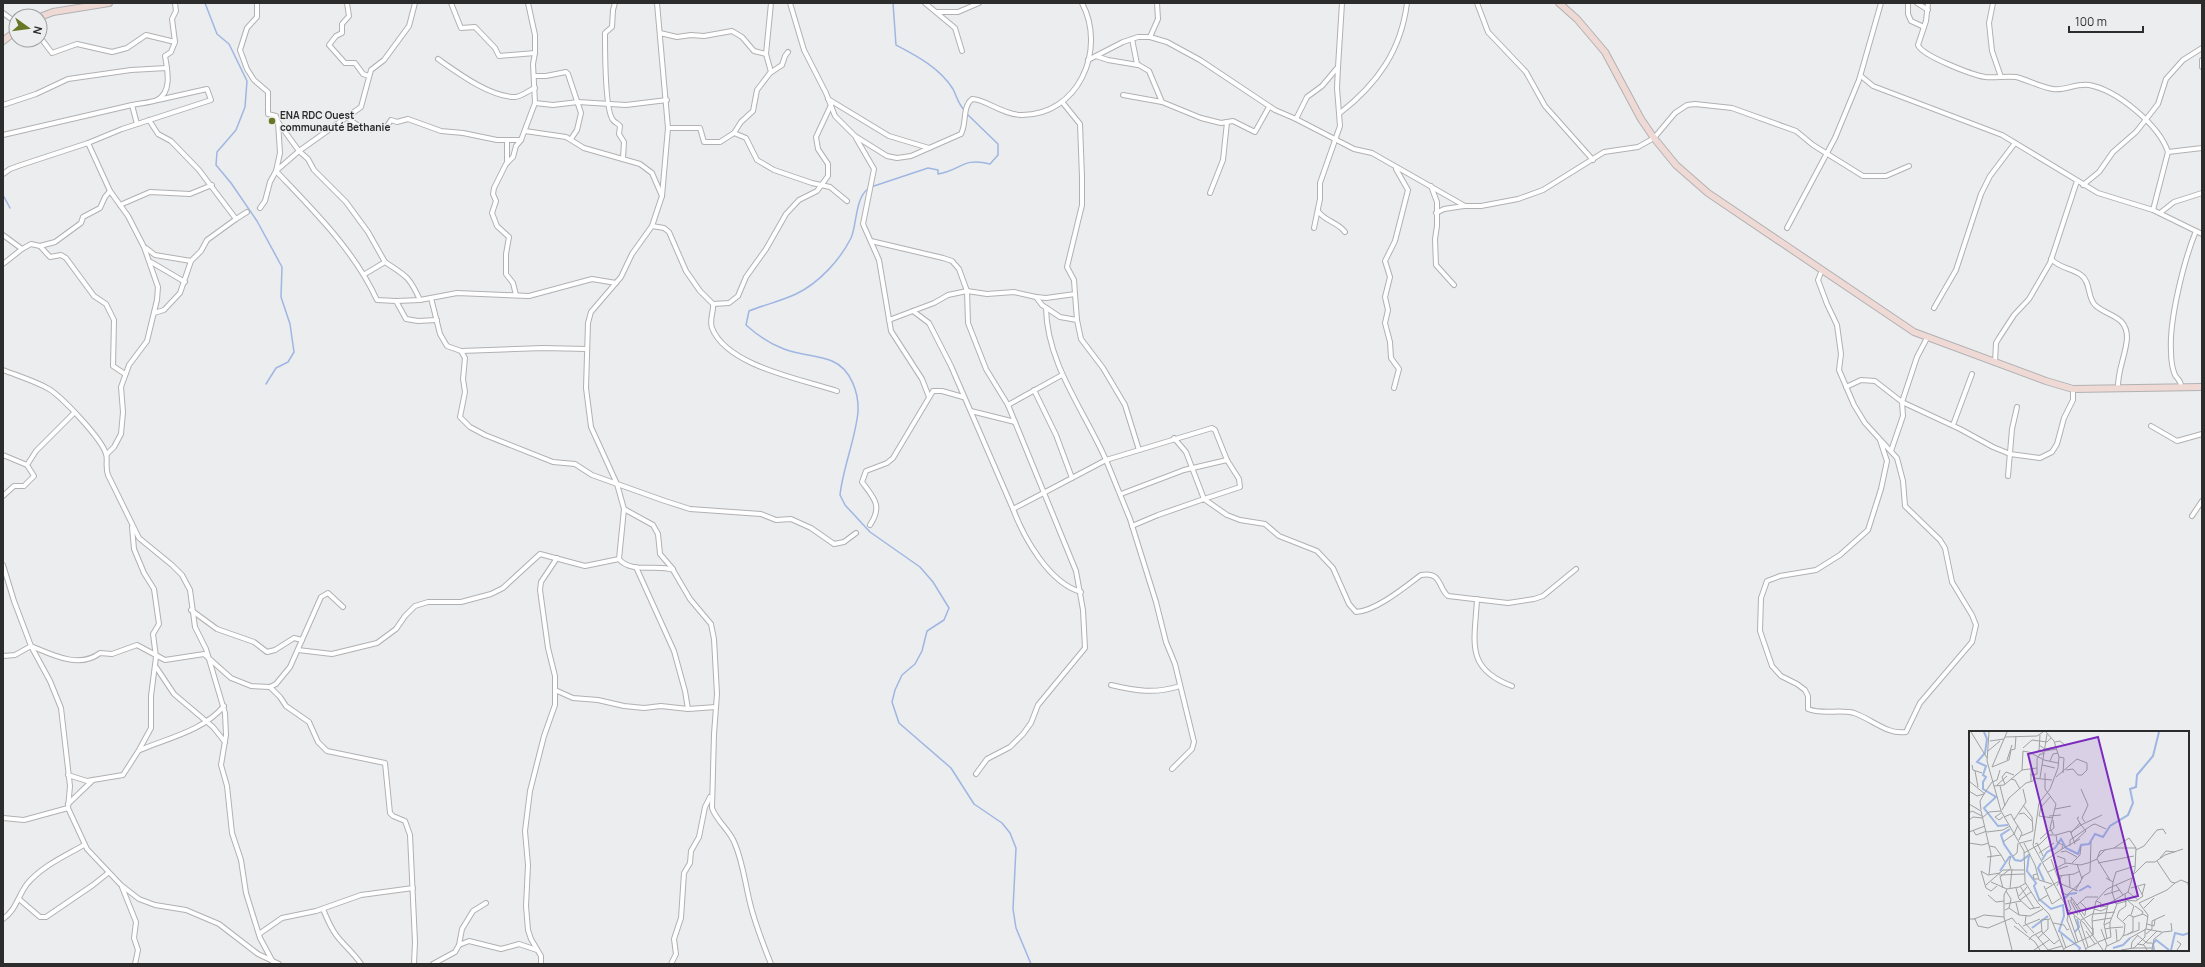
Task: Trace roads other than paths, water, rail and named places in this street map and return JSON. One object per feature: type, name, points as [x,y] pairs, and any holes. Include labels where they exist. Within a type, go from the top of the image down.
[{"type":"main road","points":[[48,14],[109,3]]},
{"type":"main road","points":[[1559,3],[1581,24],[1605,52],[1638,113],[1654,138],[1676,165],[1708,193],[1914,332],[1995,363],[2073,389],[2202,387]]},
{"type":"street","points":[[158,100],[163,93],[168,80],[165,54],[171,52],[174,42],[172,19],[176,11],[175,3]]},
{"type":"street","points":[[257,3],[258,15],[244,34],[240,54],[254,80],[268,92],[268,114],[276,116],[278,122],[280,153],[276,171],[270,182],[266,199],[260,208]]},
{"type":"street","points":[[347,3],[349,17],[342,24],[342,33],[336,36],[329,45],[345,63],[355,64],[363,74],[369,76]]},
{"type":"street","points":[[276,171],[299,151],[363,104],[372,69],[384,60],[409,26],[415,3]]},
{"type":"street","points":[[451,3],[461,28],[475,27],[495,48],[499,56],[535,53]]},
{"type":"street","points":[[516,295],[513,282],[506,274],[506,254],[509,237],[498,226],[492,213],[496,201],[493,194],[494,188],[507,163],[513,158],[517,144],[522,140],[535,104],[535,76],[533,64],[535,53],[534,29],[528,3]]},
{"type":"street","points":[[615,3],[612,27],[605,33],[605,57],[609,105],[613,120],[620,124],[619,134],[624,142],[623,158]]},
{"type":"street","points":[[619,559],[624,509],[617,484],[591,427],[586,388],[587,349],[590,315],[624,274],[635,250],[652,226],[662,196],[668,128],[657,3]]},
{"type":"street","points":[[771,3],[766,54],[771,72]]},
{"type":"street","points":[[790,3],[804,50],[828,98],[834,116],[855,136],[891,158],[904,158],[961,134],[964,129],[968,105],[972,99],[976,98],[1004,113],[1022,115],[1047,111],[1062,103],[1078,85],[1091,52],[1092,34],[1088,16],[1082,3]]},
{"type":"street","points":[[925,3],[955,28],[962,51]]},
{"type":"street","points":[[936,12],[958,12],[979,3]]},
{"type":"street","points":[[1150,37],[1158,19],[1157,3]]},
{"type":"street","points":[[1314,228],[1318,211],[1320,183],[1334,139],[1340,126],[1337,88],[1342,3]]},
{"type":"street","points":[[1340,113],[1362,94],[1385,67],[1400,31],[1407,3]]},
{"type":"street","points":[[1477,3],[1488,32],[1526,72],[1546,106],[1593,160]]},
{"type":"street","points":[[1787,228],[1826,153],[1861,76],[1881,3]]},
{"type":"street","points":[[1908,3],[1908,14],[1911,21],[1924,27]]},
{"type":"street","points":[[1917,3],[1928,10]]},
{"type":"street","points":[[1928,3],[1924,27],[1918,45],[1922,51],[1976,75],[2017,78],[2052,89],[2083,85],[2096,87],[2119,98],[2145,120],[2158,133],[2168,152],[2153,210]]},
{"type":"street","points":[[1993,3],[1989,23],[1992,51],[2001,77]]},
{"type":"street","points":[[660,33],[677,37],[691,35],[704,36],[732,31],[742,37],[754,51],[766,54]]},
{"type":"street","points":[[48,48],[52,53],[77,44],[110,52],[126,49],[136,41],[148,35],[174,42]]},
{"type":"street","points":[[1088,60],[1132,39],[1150,37],[1179,48],[1247,91],[1269,107],[1296,119],[1354,149],[1372,153],[1431,186],[1450,199],[1465,206]]},
{"type":"street","points":[[1132,39],[1138,65]]},
{"type":"street","points":[[2083,185],[2099,172],[2113,152],[2136,132],[2158,104],[2166,79],[2183,60],[2202,48]]},
{"type":"street","points":[[668,128],[701,128],[702,140],[704,142],[720,142],[734,133],[740,124],[753,111],[756,92],[771,72],[781,66],[788,52]]},
{"type":"street","points":[[1096,56],[1108,60],[1138,65],[1149,71],[1162,102]]},
{"type":"street","points":[[438,59],[470,81],[498,93],[518,96],[535,88]]},
{"type":"street","points":[[2202,60],[2202,67]]},
{"type":"street","points":[[1296,119],[1307,97],[1322,86],[1338,67]]},
{"type":"street","points":[[3,105],[36,94],[68,79],[131,70],[167,68]]},
{"type":"street","points":[[535,76],[546,76],[566,72],[570,77],[578,102],[580,120],[577,130],[571,139]]},
{"type":"street","points":[[1861,76],[1873,86],[1995,132],[2103,196],[2153,210],[2202,234]]},
{"type":"street","points":[[3,135],[207,88],[211,100],[137,124],[88,143],[21,164],[3,174]]},
{"type":"street","points":[[1124,95],[1162,102],[1201,118],[1221,123],[1233,121],[1255,132],[1269,107]]},
{"type":"street","points":[[828,98],[889,136],[929,148]]},
{"type":"street","points":[[535,104],[553,105],[578,102],[609,105],[636,104],[666,100]]},
{"type":"street","points":[[1062,103],[1077,120],[1081,132],[1082,201],[1067,267],[1074,280],[1077,320],[1081,339],[1103,368],[1125,405],[1139,450]]},
{"type":"street","points":[[1436,213],[1444,209],[1465,206],[1481,206],[1530,196],[1543,190],[1604,152],[1638,147],[1654,138],[1669,119],[1687,105],[1709,104],[1745,111],[1762,120],[1796,131],[1809,143],[1868,177],[1886,176],[1909,166]]},
{"type":"street","points":[[132,105],[137,124]]},
{"type":"street","points":[[652,226],[664,228],[669,232],[686,271],[700,291],[713,304],[729,303],[738,296],[746,277],[766,249],[786,214],[799,200],[812,194],[822,185],[828,176],[829,168],[818,148],[816,137],[831,105]]},
{"type":"street","points":[[347,117],[357,125],[372,131],[387,126],[391,120],[397,122],[408,119],[441,131],[463,133],[497,140],[522,140]]},
{"type":"street","points":[[149,120],[157,133],[179,149],[212,186],[236,219]]},
{"type":"street","points":[[278,122],[299,151],[308,159],[314,170],[346,202],[368,232],[385,262],[401,271],[410,280],[420,300]]},
{"type":"street","points":[[1210,193],[1223,160],[1227,122]]},
{"type":"street","points":[[525,131],[571,139],[584,148],[623,158],[647,168],[652,172],[662,196]]},
{"type":"street","points":[[734,133],[746,138],[757,160],[774,170],[812,183],[830,187],[847,201]]},
{"type":"street","points":[[855,136],[874,173],[864,224],[879,260],[889,320],[894,336],[922,379],[929,396]]},
{"type":"street","points":[[507,140],[507,163]]},
{"type":"street","points":[[88,143],[110,191],[132,222],[150,260],[158,287],[154,313],[147,341],[131,362],[125,374],[120,391],[123,412],[122,430],[114,447],[107,454]]},
{"type":"street","points":[[1934,308],[1956,270],[1973,213],[1984,188],[2015,143]]},
{"type":"street","points":[[2168,152],[2202,148]]},
{"type":"street","points":[[1394,388],[1399,368],[1391,358],[1390,342],[1385,323],[1388,310],[1385,297],[1390,277],[1385,261],[1395,241],[1408,190],[1395,167]]},
{"type":"street","points":[[276,171],[327,225],[365,274],[377,300],[420,300],[457,293],[534,295],[592,279],[616,283]]},
{"type":"street","points":[[1995,363],[1996,343],[2014,315],[2032,294],[2051,260],[2077,181]]},
{"type":"street","points":[[120,205],[150,192],[190,194],[212,186]]},
{"type":"street","points":[[1431,186],[1436,198],[1436,265],[1454,285]]},
{"type":"street","points":[[3,264],[30,244],[40,246],[54,243],[81,223],[84,217],[100,208],[104,197],[110,191]]},
{"type":"street","points":[[2160,213],[2174,202],[2202,193]]},
{"type":"street","points":[[1318,211],[1321,216],[1339,225],[1344,232]]},
{"type":"street","points":[[154,313],[164,310],[178,295],[185,282],[191,261],[201,251],[207,240],[247,212]]},
{"type":"street","points":[[2182,388],[2182,383],[2175,375],[2172,362],[2171,336],[2188,252],[2196,231]]},
{"type":"street","points":[[3,235],[22,249]]},
{"type":"street","points":[[871,241],[882,242],[890,247],[936,256],[952,261],[959,269],[967,291],[966,312],[969,325],[987,372],[1008,404],[1076,571],[1081,592],[1085,648],[1038,705],[1031,723],[1023,734],[1010,748],[988,759],[976,774]]},
{"type":"street","points":[[40,246],[50,257],[61,256],[66,258],[94,296],[106,304],[115,322],[113,366],[125,374]]},
{"type":"street","points":[[144,247],[155,255],[191,261]]},
{"type":"street","points":[[150,260],[158,267],[185,282]]},
{"type":"street","points":[[2051,260],[2058,266],[2081,275],[2087,282],[2093,302],[2100,308],[2119,318],[2124,325],[2127,338],[2118,374],[2118,389]]},
{"type":"street","points":[[365,274],[385,262]]},
{"type":"street","points":[[1822,270],[1818,280],[1827,304],[1837,324],[1841,354],[1839,370],[1860,418],[1891,450],[1900,465],[1905,506],[1940,540],[1944,548],[1952,582],[1972,615],[1976,625],[1972,642],[1920,703],[1906,732],[1899,733],[1855,714],[1841,711],[1808,709],[1808,696],[1805,690],[1781,676],[1772,666],[1760,627],[1761,598],[1767,581],[1780,576],[1812,572],[1820,568],[1840,555],[1869,528],[1887,461],[1880,440]]},
{"type":"street","points":[[889,320],[948,295],[967,291],[987,294],[1014,292],[1046,298],[1075,294]]},
{"type":"street","points":[[1036,297],[1046,308],[1060,317],[1077,320]]},
{"type":"street","points":[[431,298],[437,320],[447,346],[461,352],[543,348],[587,349]]},
{"type":"street","points":[[396,301],[406,319],[418,321],[437,320]]},
{"type":"street","points":[[713,304],[711,322],[716,335],[740,357],[762,368],[837,391]]},
{"type":"street","points":[[1046,308],[1047,330],[1062,375],[1106,460],[1121,494],[1180,686],[1194,745],[1172,769]]},
{"type":"street","points":[[913,311],[929,324],[951,366],[963,397],[971,411],[1022,529],[1049,571],[1066,587],[1081,592]]},
{"type":"street","points":[[1891,450],[1903,416],[1902,402],[1918,357],[1927,338]]},
{"type":"street","points":[[461,352],[466,361],[463,378],[465,392],[460,417],[470,427],[485,436],[552,462],[575,464],[592,475],[690,509],[761,514],[776,520],[791,519],[811,528],[834,544],[844,542],[856,533]]},
{"type":"street","points":[[3,370],[50,390],[94,435],[107,454],[106,468],[108,475],[131,525],[143,543],[165,558],[182,575],[190,590],[191,610],[196,632],[208,657],[224,706],[226,731],[221,765],[227,786],[232,833],[241,860],[246,893],[259,934],[272,962]]},
{"type":"street","points":[[1953,425],[1972,374]]},
{"type":"street","points":[[1008,404],[1062,375]]},
{"type":"street","points":[[1846,386],[1861,380],[1875,381],[1902,402],[1953,425],[1993,448],[2010,454],[2040,458],[2052,452],[2057,444],[2064,418],[2073,400],[2073,389]]},
{"type":"street","points":[[870,525],[876,516],[877,507],[862,482],[863,475],[871,467],[887,463],[893,458],[929,396],[936,390],[963,397]]},
{"type":"street","points":[[1034,390],[1056,435],[1072,478]]},
{"type":"street","points":[[2008,476],[2017,407]]},
{"type":"street","points":[[971,411],[1015,422]]},
{"type":"street","points":[[27,465],[36,451],[74,413]]},
{"type":"street","points":[[2151,426],[2177,441],[2202,434]]},
{"type":"street","points":[[1013,509],[1106,460],[1174,438],[1214,428],[1227,460],[1239,479],[1240,486],[1204,500],[1158,514],[1132,526]]},
{"type":"street","points":[[1174,438],[1186,452],[1204,500],[1227,515],[1240,520],[1265,524],[1279,536],[1316,551],[1333,568],[1349,604],[1356,612],[1390,597],[1421,575],[1426,574],[1433,576],[1441,582],[1448,596],[1513,603],[1539,597],[1576,569]]},
{"type":"street","points":[[3,455],[27,465],[34,476],[24,486],[14,486],[3,496]]},
{"type":"street","points":[[1121,494],[1184,470],[1227,460]]},
{"type":"street","points":[[2192,516],[2202,501]]},
{"type":"street","points":[[624,509],[653,525],[658,534],[660,554],[673,570],[690,599],[712,627],[717,672],[711,795],[714,813],[731,834],[743,865],[756,924],[771,964]]},
{"type":"street","points":[[68,775],[83,780],[93,780],[123,775],[151,728],[151,696],[156,666],[153,634],[159,624],[155,596],[152,586],[144,573],[134,548],[131,525]]},
{"type":"street","points":[[298,650],[332,654],[377,643],[396,629],[405,616],[415,606],[428,602],[461,602],[491,594],[507,584],[537,556],[542,554],[590,566],[619,559]]},
{"type":"street","points":[[541,964],[539,951],[531,939],[528,930],[526,906],[528,865],[525,831],[530,791],[544,736],[553,712],[555,676],[548,648],[540,590],[541,582],[557,558]]},
{"type":"street","points":[[619,559],[624,563],[636,567],[673,570]]},
{"type":"street","points":[[3,565],[14,601],[31,646],[50,681],[61,708],[70,786],[68,806],[84,845],[121,885],[142,901],[160,906],[186,910],[219,924],[258,954],[272,962],[279,964]]},
{"type":"street","points":[[636,567],[674,651],[685,691],[688,709]]},
{"type":"street","points":[[3,656],[15,655],[31,646],[72,660],[84,660],[94,658],[100,653],[112,654],[137,645],[156,657],[165,660],[200,654],[208,657],[222,672],[231,678],[251,686],[270,687],[283,677],[298,650],[318,602],[324,594],[332,595],[343,607]]},
{"type":"street","points":[[1477,599],[1474,642],[1478,661],[1489,675],[1512,686]]},
{"type":"street","points":[[191,610],[218,629],[254,642],[265,652],[275,650],[294,638],[302,640]]},
{"type":"street","points":[[156,666],[179,701],[207,722],[217,731],[225,742]]},
{"type":"street","points":[[1111,685],[1148,692],[1160,692],[1180,686]]},
{"type":"street","points":[[270,687],[280,697],[286,706],[309,722],[318,742],[327,751],[385,763],[390,812],[393,816],[405,821],[410,832],[413,888],[414,964]]},
{"type":"street","points":[[555,690],[578,699],[598,700],[624,706],[644,708],[661,706],[688,709],[716,707]]},
{"type":"street","points":[[139,750],[207,722],[224,706]]},
{"type":"street","points":[[3,818],[24,820],[68,806],[93,780]]},
{"type":"street","points":[[671,964],[676,954],[674,940],[681,918],[684,873],[690,863],[691,851],[699,837],[705,808],[711,795]]},
{"type":"street","points":[[3,919],[11,913],[28,884],[40,872],[60,858],[84,845]]},
{"type":"street","points":[[19,899],[40,917],[46,917],[93,885],[108,872]]},
{"type":"street","points":[[121,885],[129,900],[136,922],[134,938],[138,950],[135,964]]},
{"type":"street","points":[[259,934],[282,918],[322,909],[361,894],[413,888]]},
{"type":"street","points":[[433,964],[450,956],[459,945],[462,929],[473,911],[486,903]]},
{"type":"street","points":[[322,909],[334,932],[352,951],[361,964]]},
{"type":"street","points":[[459,945],[469,941],[504,949],[522,944],[539,951]]},
{"type":"waterway","points":[[205,3],[217,34],[229,44],[247,81],[245,107],[236,130],[217,152],[216,165],[231,183],[257,221],[282,267],[281,297],[290,324],[294,352],[288,362],[276,368],[266,384]]},
{"type":"waterway","points":[[893,3],[896,45],[920,58],[942,75],[953,89],[959,103],[965,111]]},
{"type":"waterway","points":[[871,187],[928,168],[938,170],[938,174],[973,162],[990,164],[998,155],[998,144],[967,114]]},
{"type":"waterway","points":[[868,189],[864,193],[858,205],[851,238],[841,254],[828,270],[813,284],[796,294],[749,311],[746,325],[774,345],[790,351],[821,357],[832,361],[844,370],[852,382],[857,397],[858,412],[840,495],[845,505],[870,532],[920,567],[933,582],[949,608],[944,620],[927,631],[922,651],[915,664],[902,675],[895,690],[892,702],[899,723],[951,768],[974,804],[1002,823],[1010,833],[1016,848],[1013,909],[1016,928],[1031,964]]},
{"type":"waterway","points":[[3,195],[10,208]]},
{"type":"place","name":"ENA RDC Ouest communauté Bethanie","points":[[272,121]]}]
